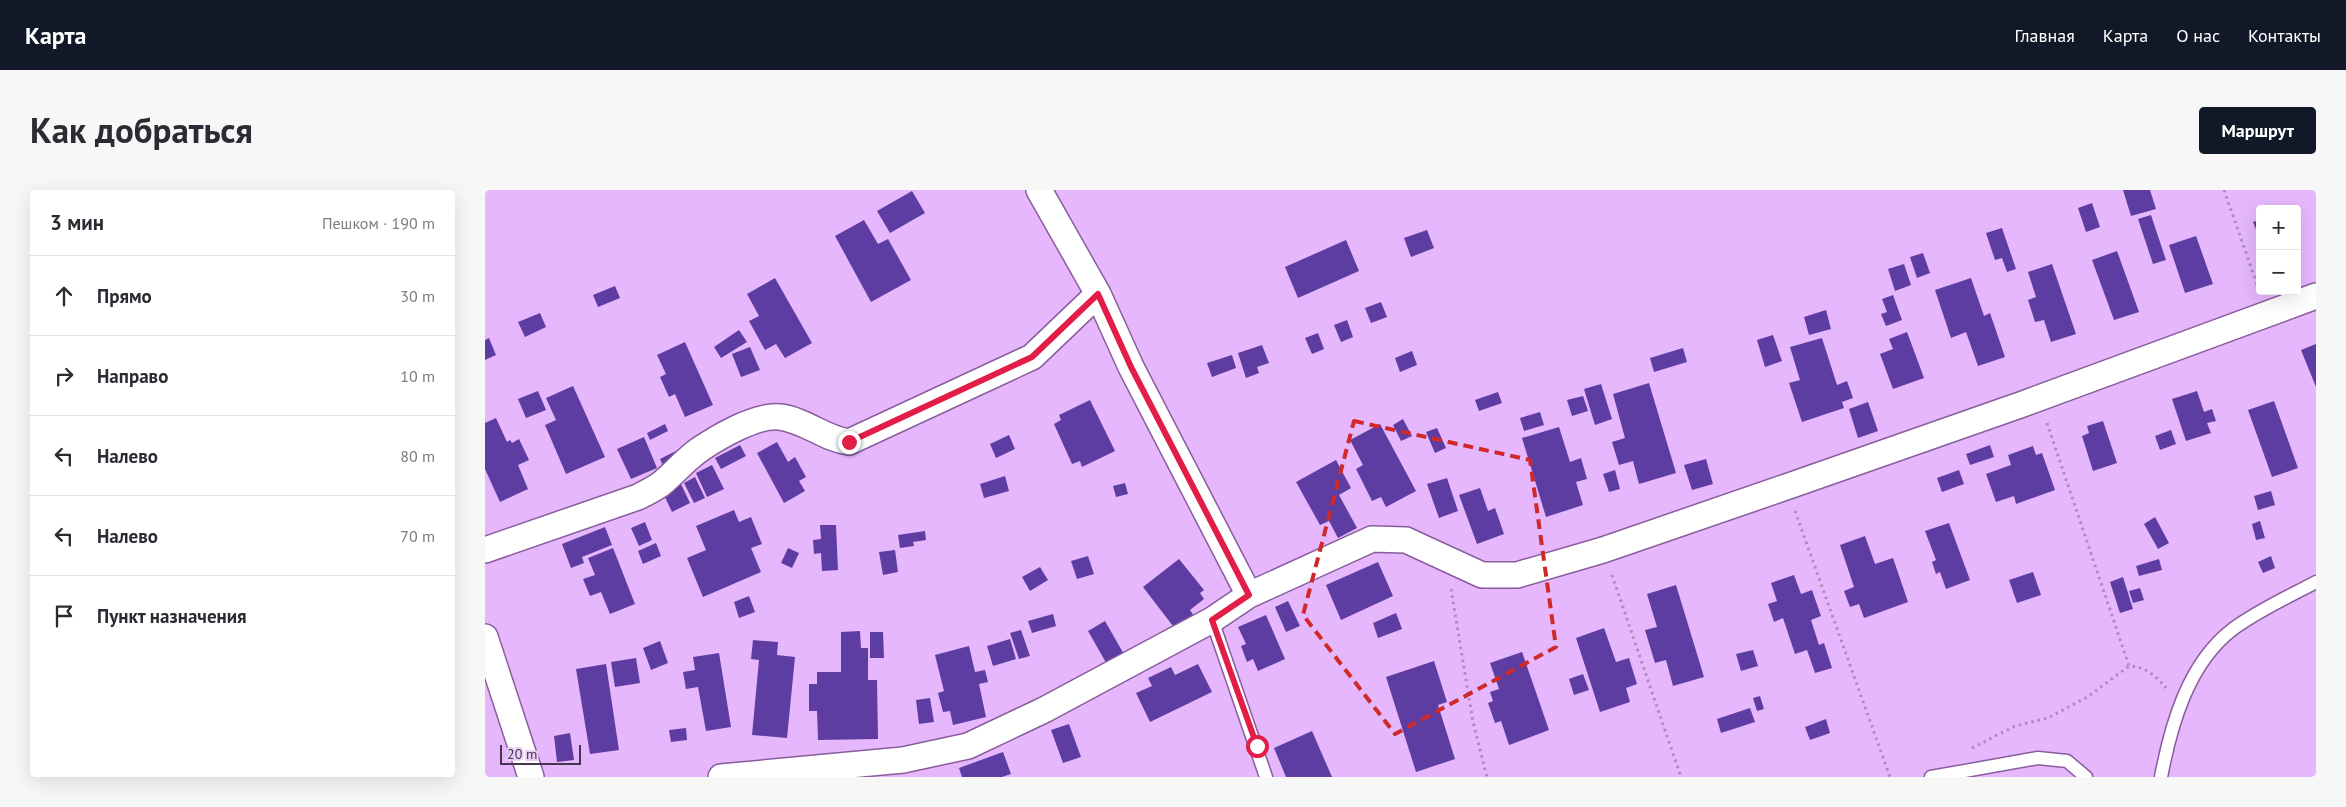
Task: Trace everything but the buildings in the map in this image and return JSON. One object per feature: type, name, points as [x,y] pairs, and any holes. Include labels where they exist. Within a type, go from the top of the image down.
[{"type":"street","points":[[1039,190],[1098,294],[1131,367],[1249,595]]},
{"type":"street","points":[[485,550],[638,497],[660,485],[698,451],[727,434],[763,418],[779,417],[793,420],[840,441],[849,442],[1032,357],[1098,294]]},
{"type":"street","points":[[721,777],[903,760],[968,746],[1043,710],[1212,620],[1249,595],[1372,539],[1406,540],[1482,575],[1517,575],[1603,550],[1786,487],[2038,398],[2316,296]]},
{"type":"street","points":[[485,637],[531,777]]},
{"type":"lane","points":[[2161,777],[2177,714],[2192,679],[2207,655],[2232,630],[2263,610],[2316,582]]},
{"type":"lane","points":[[1212,620],[1266,777]]},
{"type":"lane","points":[[1931,777],[2038,758],[2067,761],[2086,777]]},
{"type":"path","points":[[2224,190],[2268,314]]},
{"type":"path","points":[[2038,398],[2129,666]]},
{"type":"path","points":[[1786,487],[1890,777]]},
{"type":"path","points":[[1603,550],[1681,777]]},
{"type":"path","points":[[1446,558],[1473,722],[1487,777]]},
{"type":"path","points":[[1964,752],[2015,726],[2048,718],[2089,696],[2129,666],[2137,666],[2155,676],[2173,696],[2177,714]]},
{"type":"highlighted area","points":[[1354,421],[1530,460],[1556,647],[1395,734],[1303,615]]},
{"type":"route","points":[[849,442],[1032,357],[1098,294],[1131,367],[1249,595],[1212,620],[1257,746]]}]
